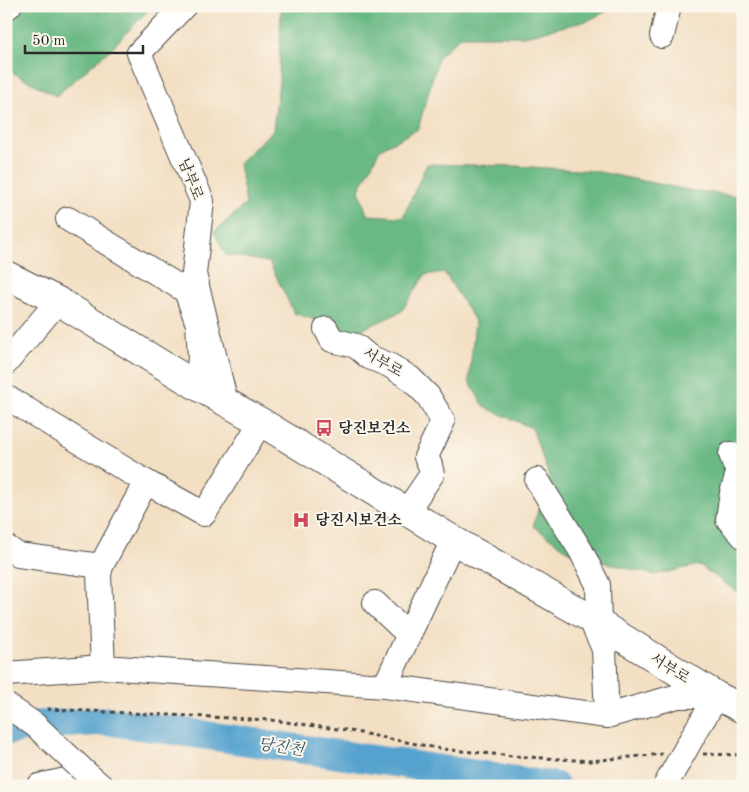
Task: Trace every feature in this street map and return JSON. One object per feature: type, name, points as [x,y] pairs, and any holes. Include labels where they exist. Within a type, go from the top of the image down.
[{"type":"main road","name":"서부로","points":[[6,274],[58,301],[454,540],[594,621],[717,696],[743,709]]},
{"type":"street","name":"남부로","points":[[184,6],[139,53],[202,201],[194,274],[226,403]]},
{"type":"street","points":[[662,36],[669,6]]},
{"type":"street","points":[[68,219],[186,291],[198,324],[200,356],[197,386]]},
{"type":"street","points":[[6,363],[58,301]]},
{"type":"street","name":"서부로","points":[[326,329],[332,340],[356,346],[369,357],[389,364],[410,378],[428,396],[442,421],[426,457],[432,474],[407,511]]},
{"type":"street","points":[[6,397],[146,482],[204,514],[261,422]]},
{"type":"street","points":[[731,454],[738,473],[732,493],[728,519],[743,536]]},
{"type":"street","points":[[537,480],[581,551],[598,585],[594,621],[604,649],[607,716]]},
{"type":"street","points":[[103,667],[100,566],[146,482]]},
{"type":"street","points":[[385,686],[454,540]]},
{"type":"street","points":[[6,547],[18,555],[100,566]]},
{"type":"street","points":[[375,603],[409,635]]},
{"type":"street","points":[[6,674],[103,667],[385,686],[607,716],[678,696],[717,696]]},
{"type":"street","points":[[665,786],[717,696]]},
{"type":"street","points":[[6,705],[35,725],[94,781]]},
{"type":"street","points":[[39,786],[94,781]]},
{"type":"path","points":[[42,710],[271,720],[345,730],[442,749],[590,761],[663,754]]},
{"type":"path","points":[[703,754],[743,755]]},
{"type":"green space","points":[[6,6],[152,6],[113,47],[56,96],[8,70]]},
{"type":"green space","points":[[281,6],[617,6],[587,21],[524,36],[461,36],[439,56],[418,129],[380,149],[359,190],[367,215],[403,217],[427,164],[515,166],[594,171],[688,190],[736,196],[743,237],[743,596],[699,565],[655,575],[574,555],[533,526],[549,476],[532,428],[484,407],[469,381],[475,321],[444,272],[425,275],[401,312],[354,333],[294,313],[269,262],[226,255],[214,232],[246,204],[239,163],[273,130],[279,82]]},
{"type":"waterway","name":"당진천","points":[[6,731],[35,725],[108,721],[555,786]]},
{"type":"place","name":"당진보건소","points":[[324,428]]},
{"type":"place","name":"당진시보건소","points":[[301,520]]}]
